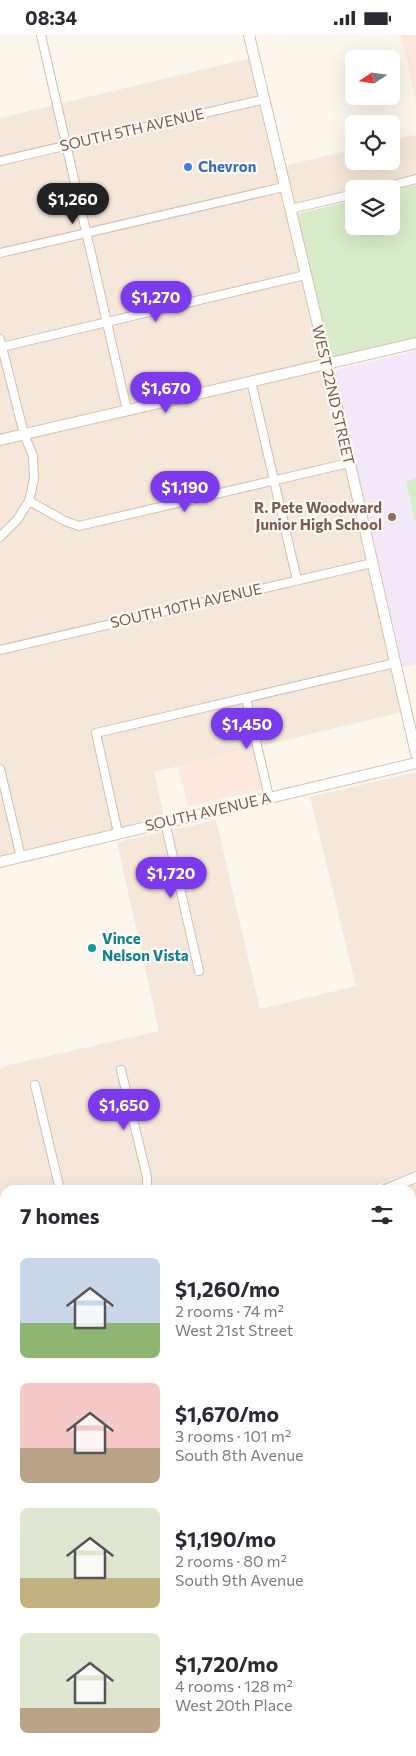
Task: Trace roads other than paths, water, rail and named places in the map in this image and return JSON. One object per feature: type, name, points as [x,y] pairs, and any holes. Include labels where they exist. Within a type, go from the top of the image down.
[{"type":"street","points":[[41,35],[127,410]]},
{"type":"street","name":"WEST 22ND STREET","points":[[249,35],[327,363],[348,463],[416,754]]},
{"type":"street","name":"SOUTH 5TH AVENUE","points":[[0,161],[265,99]]},
{"type":"street","points":[[400,183],[416,179]]},
{"type":"street","points":[[0,253],[284,187]]},
{"type":"street","points":[[290,209],[345,197]]},
{"type":"street","points":[[0,537],[17,520],[29,501],[34,479],[33,456],[3,372],[1,343],[107,323],[305,275]]},
{"type":"street","points":[[0,440],[416,343]]},
{"type":"street","points":[[251,381],[297,580]]},
{"type":"street","points":[[29,501],[65,521],[79,526],[348,463]]},
{"type":"street","name":"SOUTH 10TH AVENUE","points":[[0,650],[372,563]]},
{"type":"street","points":[[118,833],[96,733],[394,663]]},
{"type":"street","points":[[246,698],[269,797]]},
{"type":"street","name":"SOUTH AVENUE A","points":[[0,861],[416,763]]},
{"type":"street","points":[[0,769],[21,857]]},
{"type":"street","points":[[165,822],[199,971]]},
{"type":"street","points":[[121,1070],[147,1177],[147,1185]]},
{"type":"street","points":[[35,1085],[59,1185]]},
{"type":"street","points":[[397,1185],[416,1177]]},
{"type":"place","name":"Chevron","points":[[188,167]]},
{"type":"place","name":"R. Pete Woodward Junior High School","points":[[392,517]]},
{"type":"place","name":"Vince Nelson Vista","points":[[92,948]]}]
